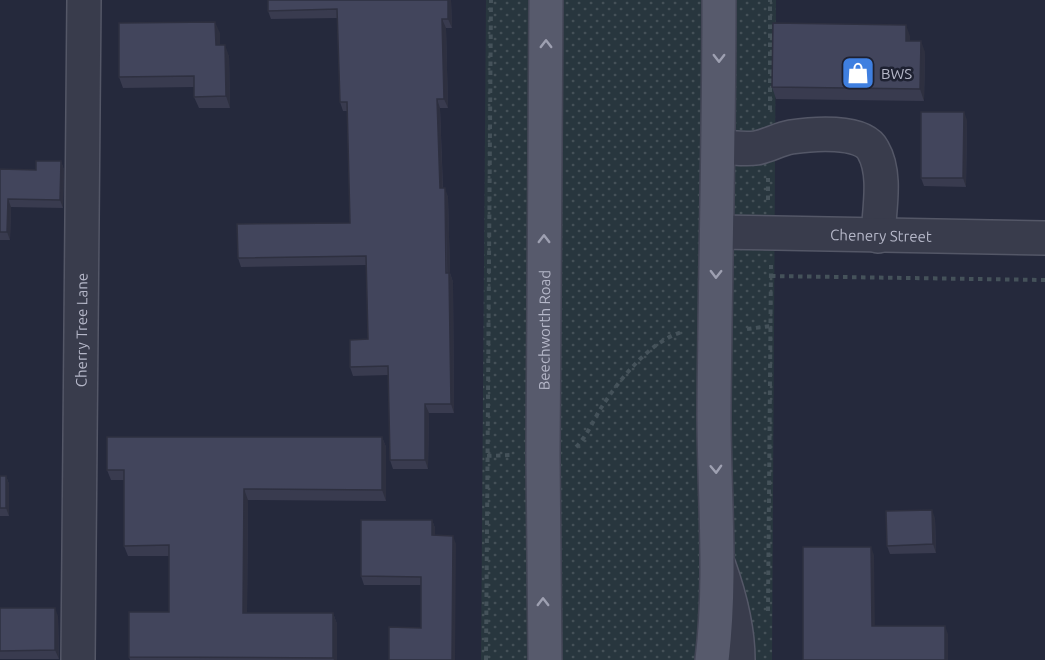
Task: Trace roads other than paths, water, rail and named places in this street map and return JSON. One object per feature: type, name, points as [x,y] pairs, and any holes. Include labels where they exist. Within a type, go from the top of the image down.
[{"type":"main road","name":"Beechworth Road","points":[[545,660],[543,455],[546,0]]},
{"type":"main road","points":[[712,660],[718,564],[714,442],[719,0]]},
{"type":"street","name":"Cherry Tree Lane","points":[[78,660],[84,0]]},
{"type":"street","points":[[718,147],[755,148],[789,137],[832,134],[864,139],[873,148],[879,164],[881,191],[878,236]]},
{"type":"street","name":"Chenery Street","points":[[717,231],[769,234],[1045,238]]},
{"type":"street","points":[[718,564],[734,612],[738,660]]},
{"type":"place","name":"BWS","points":[[858,73]]}]
